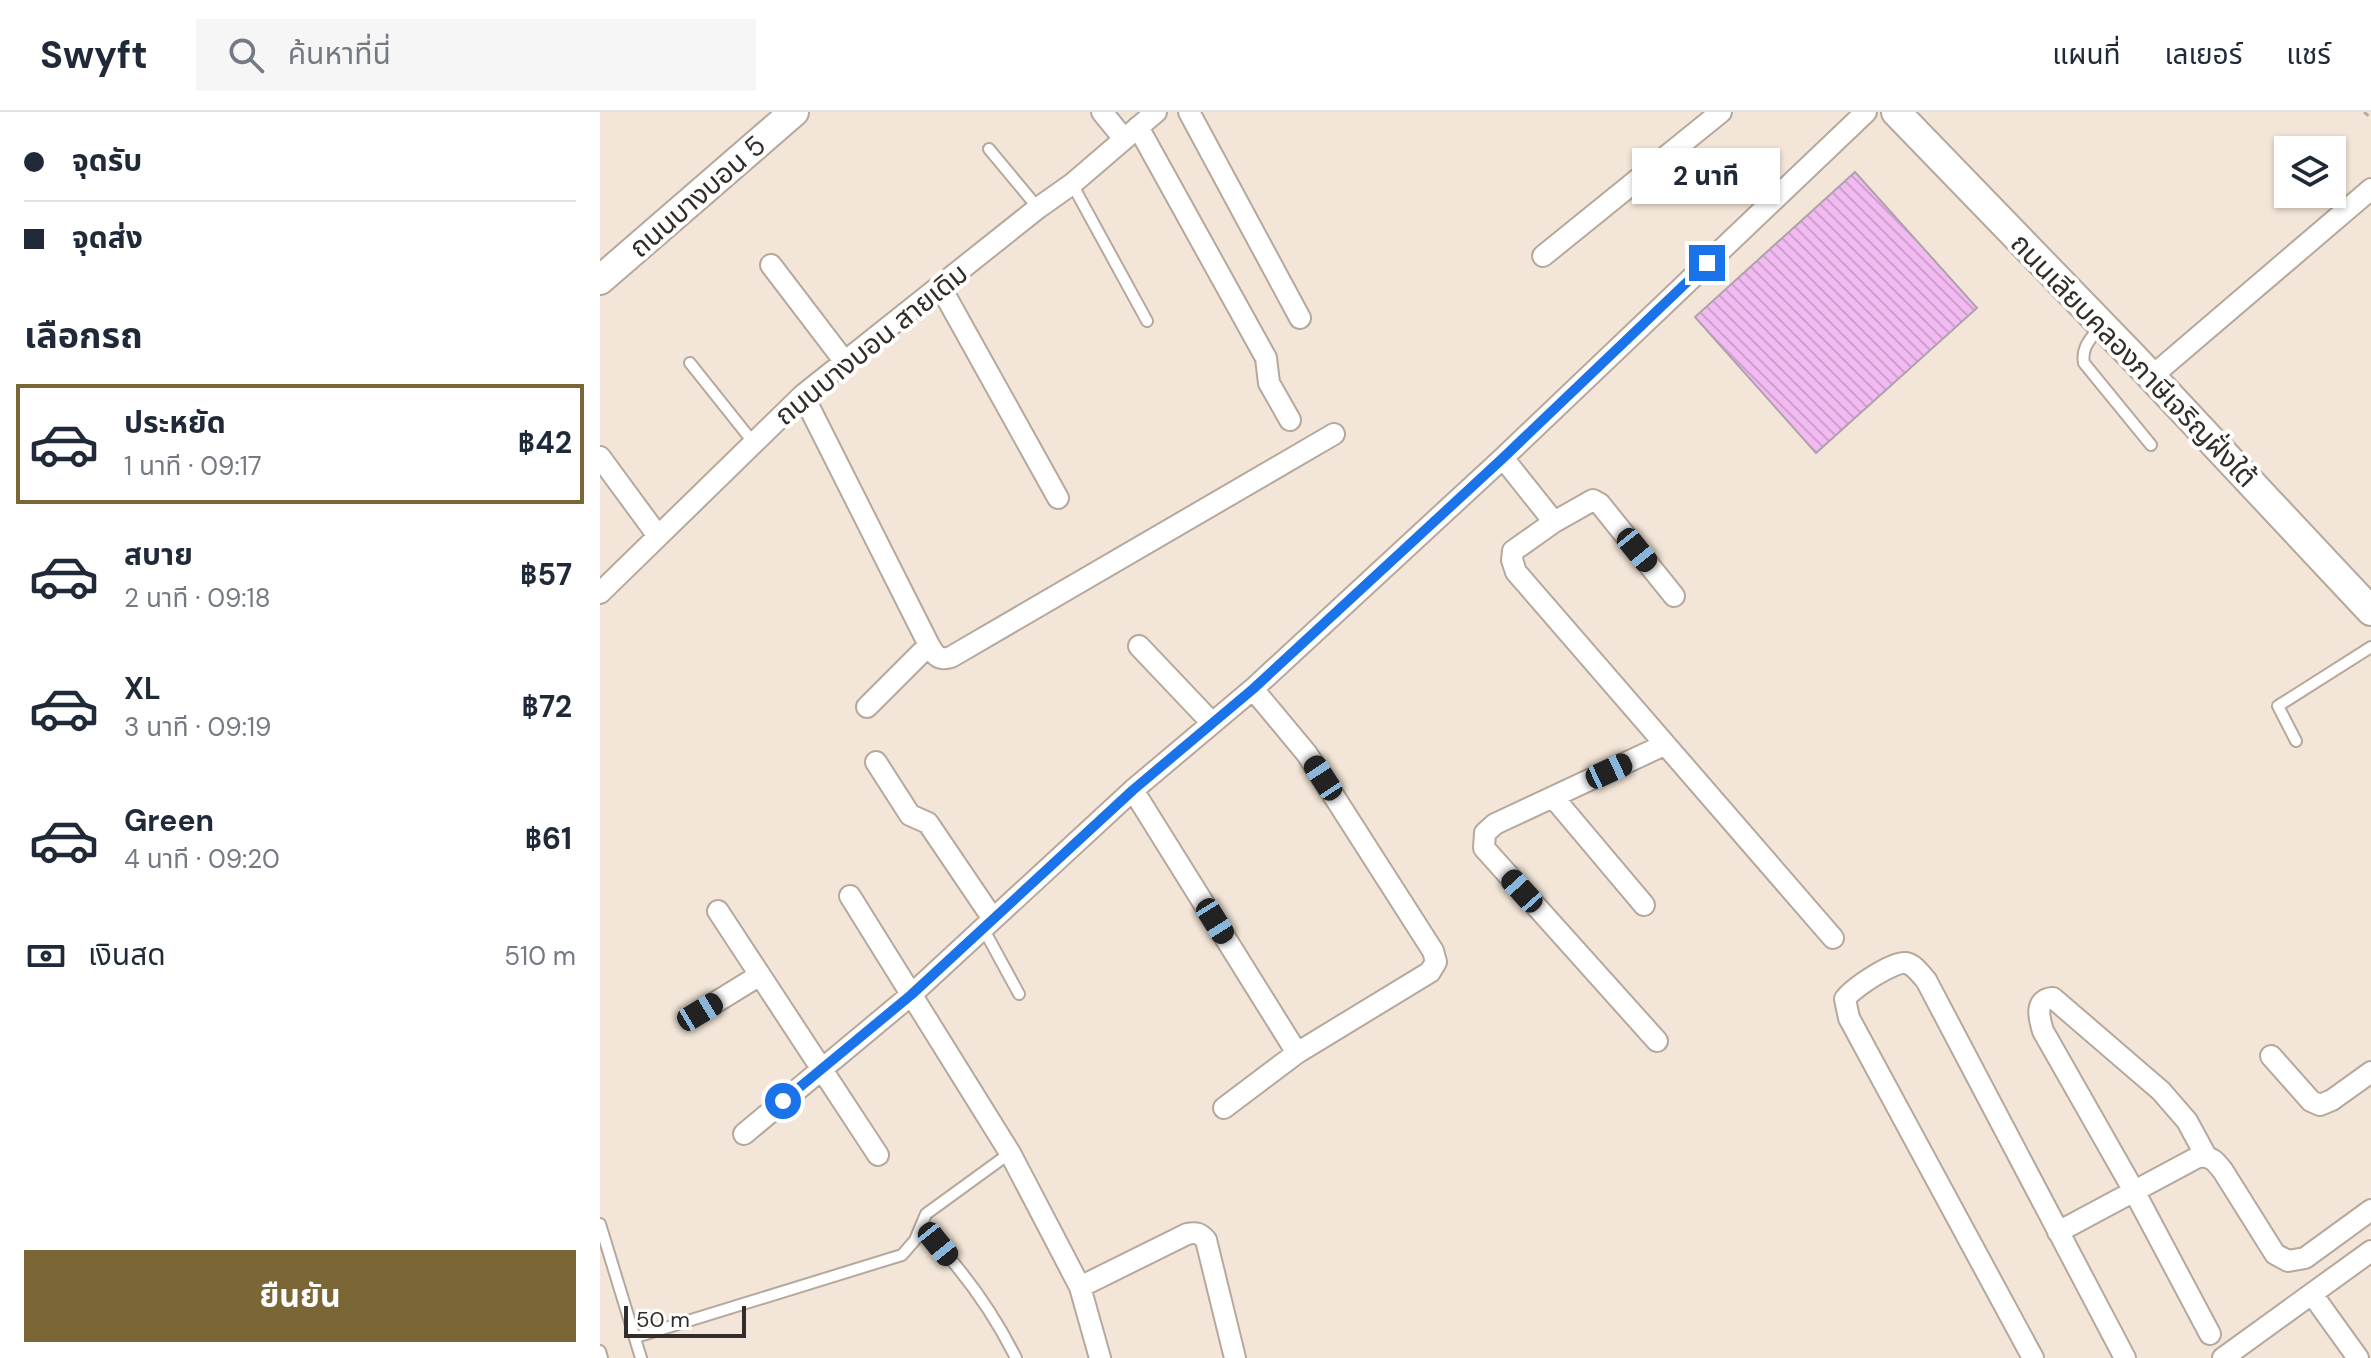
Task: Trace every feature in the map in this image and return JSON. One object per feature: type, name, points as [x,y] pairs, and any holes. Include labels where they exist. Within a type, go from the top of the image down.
[{"type":"street","name":"ถนนบางบอน 5","points":[[603,272],[794,112]]},
{"type":"street","points":[[1102,112],[1131,133],[1266,358],[1269,383],[1290,420]]},
{"type":"street","name":"ถนนบางบอน สายเดิม","points":[[600,593],[803,395],[1072,184],[1156,112]]},
{"type":"street","points":[[1189,112],[1300,318]]},
{"type":"street","points":[[1543,256],[1721,112]]},
{"type":"street","points":[[744,1134],[911,995],[1133,790],[1253,689],[1503,458],[1866,112]]},
{"type":"street","name":"ถนนเลียบคลองภาษีเจริญฝั่งใต้","points":[[1896,112],[2369,605]]},
{"type":"street","points":[[2151,377],[2371,189]]},
{"type":"street","points":[[771,265],[845,362]]},
{"type":"street","points":[[940,286],[1058,498]]},
{"type":"street","points":[[803,395],[929,645],[943,660],[1334,434]]},
{"type":"street","points":[[600,457],[658,536]]},
{"type":"street","points":[[1503,458],[1554,522]]},
{"type":"street","points":[[1674,596],[1600,504],[1593,500],[1554,522],[1513,551],[1516,572],[1833,938]]},
{"type":"street","points":[[867,707],[929,645]]},
{"type":"street","points":[[1139,646],[1212,723]]},
{"type":"street","points":[[1224,1108],[1297,1053],[1430,972],[1436,962],[1433,951],[1307,754],[1253,689]]},
{"type":"street","points":[[1657,1041],[1484,848],[1485,833],[1495,824],[1664,745]]},
{"type":"street","points":[[876,762],[910,815],[928,823],[988,924]]},
{"type":"street","points":[[1133,790],[1297,1053]]},
{"type":"street","points":[[1553,797],[1644,905]]},
{"type":"street","points":[[850,896],[1010,1153],[1080,1287],[1100,1358]]},
{"type":"street","points":[[718,911],[878,1155]]},
{"type":"street","points":[[2033,1358],[1849,1018],[1845,999],[1850,992],[1895,965],[1911,964],[1926,980],[2125,1358]]},
{"type":"street","points":[[700,1012],[760,975]]},
{"type":"street","points":[[2206,1156],[2187,1121],[2161,1091],[2053,998],[2048,998],[2039,1007],[2043,1031],[2134,1191],[2210,1334]]},
{"type":"street","points":[[2271,1056],[2311,1101],[2320,1105],[2371,1072]]},
{"type":"street","points":[[2058,1232],[2198,1157],[2206,1156],[2216,1161],[2275,1254],[2288,1261],[2305,1258],[2371,1210]]},
{"type":"street","points":[[1080,1287],[1187,1234],[1201,1234],[1206,1240],[1235,1358]]},
{"type":"street","points":[[2223,1358],[2247,1351],[2312,1294],[2371,1251]]},
{"type":"street","points":[[2312,1294],[2358,1358]]},
{"type":"lane","points":[[989,149],[1038,208]]},
{"type":"lane","points":[[1072,184],[1147,321]]},
{"type":"lane","points":[[2101,324],[2084,348],[2084,363],[2151,445]]},
{"type":"lane","points":[[690,363],[753,442]]},
{"type":"lane","points":[[2296,741],[2278,706],[2371,647]]},
{"type":"lane","points":[[988,924],[1019,994]]},
{"type":"lane","points":[[636,1337],[902,1255],[915,1240],[926,1214],[1010,1153]]},
{"type":"lane","points":[[600,1224],[604,1252],[641,1358]]},
{"type":"lane","points":[[921,1227],[963,1274],[999,1325],[1016,1358]]},
{"type":"lane","points":[[600,1351],[602,1358]]},
{"type":"path","points":[[2364,112],[2371,118]]},
{"type":"building","points":[[1855,172],[1977,308],[1816,453],[1695,317]]},
{"type":"route","points":[[783,1101],[911,995],[1133,790],[1253,689],[1503,458],[1707,263]]}]
